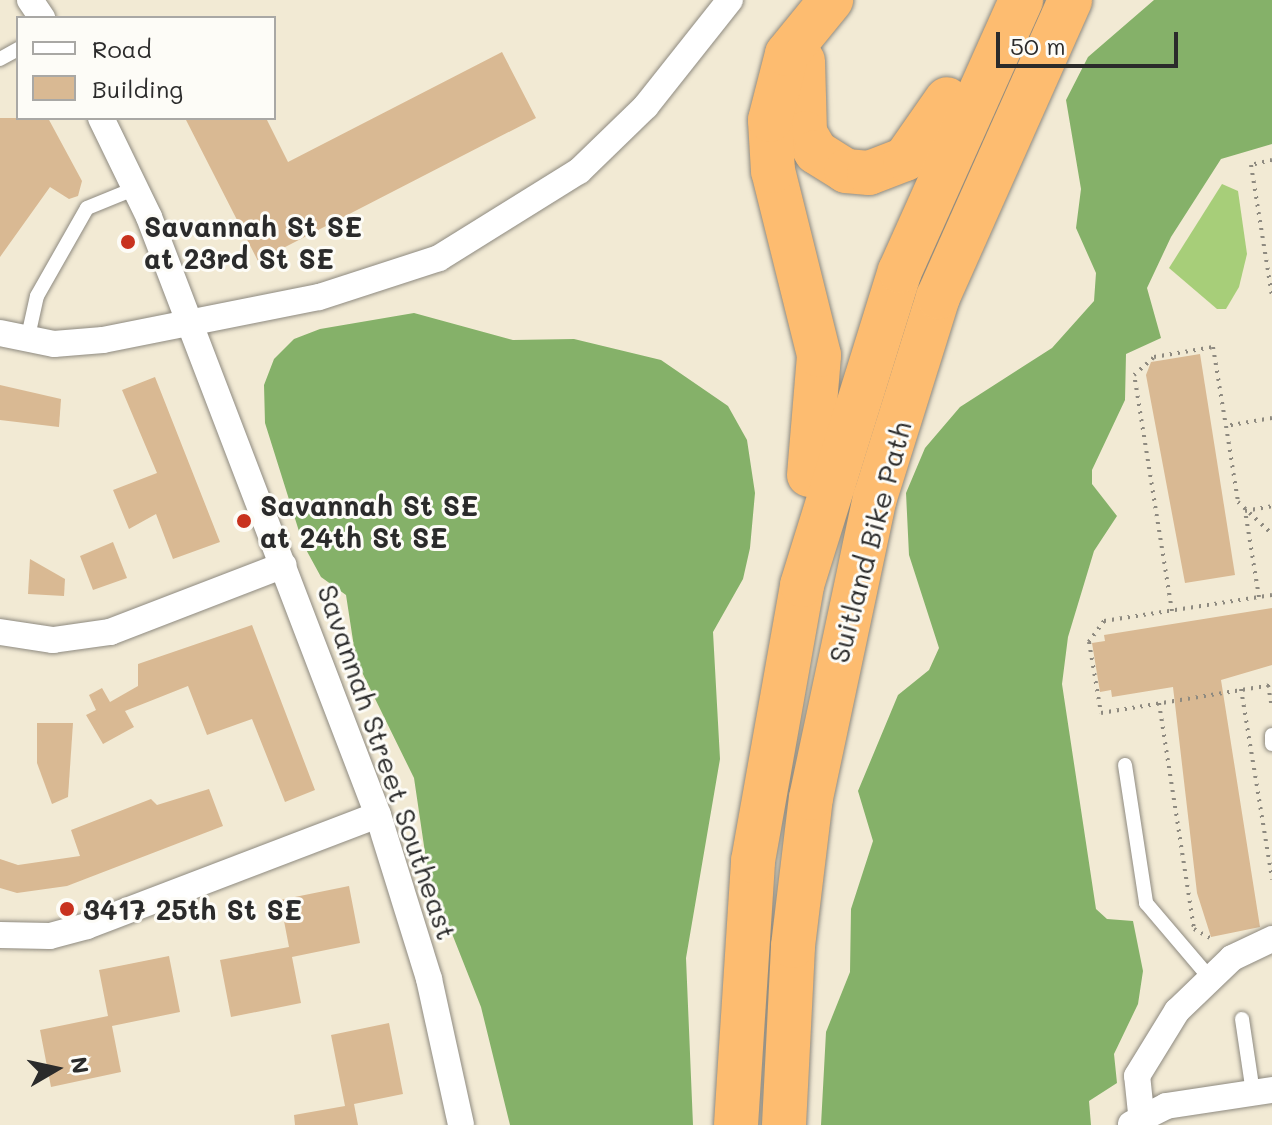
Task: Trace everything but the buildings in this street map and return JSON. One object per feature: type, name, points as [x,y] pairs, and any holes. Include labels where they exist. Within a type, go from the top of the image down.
[{"type":"highway","points":[[832,0],[801,67],[798,108],[816,152],[858,173],[894,166],[926,139],[995,0]]},
{"type":"highway","points":[[736,1125],[753,861],[760,689],[813,453],[820,380],[812,309],[773,171],[770,112],[787,54],[832,0]]},
{"type":"highway","points":[[753,861],[791,636],[843,438],[922,213],[1021,0]]},
{"type":"highway","points":[[784,1125],[792,959],[811,798],[871,511],[938,297],[1070,0]]},
{"type":"street","points":[[0,333],[27,341],[80,343],[188,324],[382,280],[510,220],[620,133],[730,0]]},
{"type":"street","name":"Savannah Street Southeast","points":[[102,120],[136,188],[378,815],[429,979],[461,1125]]},
{"type":"street","points":[[0,632],[53,640],[110,632],[284,565]]},
{"type":"street","points":[[0,935],[50,936],[87,926],[378,815]]},
{"type":"street","points":[[1263,1091],[1136,1119],[1137,1076],[1145,1058],[1209,977],[1272,939]]},
{"type":"lane","points":[[27,341],[37,296],[87,208],[136,188]]},
{"type":"lane","points":[[1272,735],[1272,744]]},
{"type":"lane","points":[[1125,765],[1146,903],[1209,977]]},
{"type":"lane","points":[[1242,1019],[1263,1091]]},
{"type":"path","points":[[1272,160],[1251,165],[1272,296]]},
{"type":"path","points":[[1172,611],[1134,375],[1154,357],[1213,347],[1259,597]]},
{"type":"path","points":[[1226,426],[1272,418]]},
{"type":"path","points":[[1245,511],[1272,506]]},
{"type":"path","points":[[1245,511],[1272,534]]},
{"type":"path","points":[[1272,595],[1104,621],[1089,642],[1101,713],[1270,685],[1272,708]]},
{"type":"path","points":[[1241,689],[1272,879]]},
{"type":"path","points":[[1159,703],[1194,929],[1210,938]]},
{"type":"green space","points":[[1154,0],[1272,0],[1272,144],[1221,159],[1171,237],[1147,288],[1161,338],[1126,354],[1125,400],[1092,470],[1092,484],[1117,516],[1094,551],[1068,637],[1062,684],[1096,909],[1107,919],[1133,921],[1143,971],[1138,1004],[1114,1054],[1117,1083],[1089,1101],[1091,1125],[821,1125],[826,1032],[850,972],[851,909],[873,841],[858,791],[898,695],[929,670],[939,648],[909,555],[906,493],[925,448],[960,407],[1052,348],[1094,301],[1096,273],[1076,228],[1081,189],[1066,100],[1088,57]]},
{"type":"green space","points":[[1222,184],[1238,191],[1247,254],[1239,287],[1226,309],[1217,309],[1169,268]]},
{"type":"green space","points":[[414,313],[513,340],[574,339],[661,360],[728,406],[747,440],[755,493],[750,548],[743,579],[713,632],[720,759],[686,958],[693,1125],[510,1125],[481,1007],[428,873],[414,778],[356,660],[346,595],[321,577],[303,544],[265,423],[264,385],[274,359],[294,339],[320,329]]},
{"type":"place","name":"Savannah St SE at 23rd St SE","points":[[128,242]]},
{"type":"place","name":"Savannah St SE at 24th St SE","points":[[244,521]]},
{"type":"place","name":"3417 25th St SE","points":[[67,909]]}]
